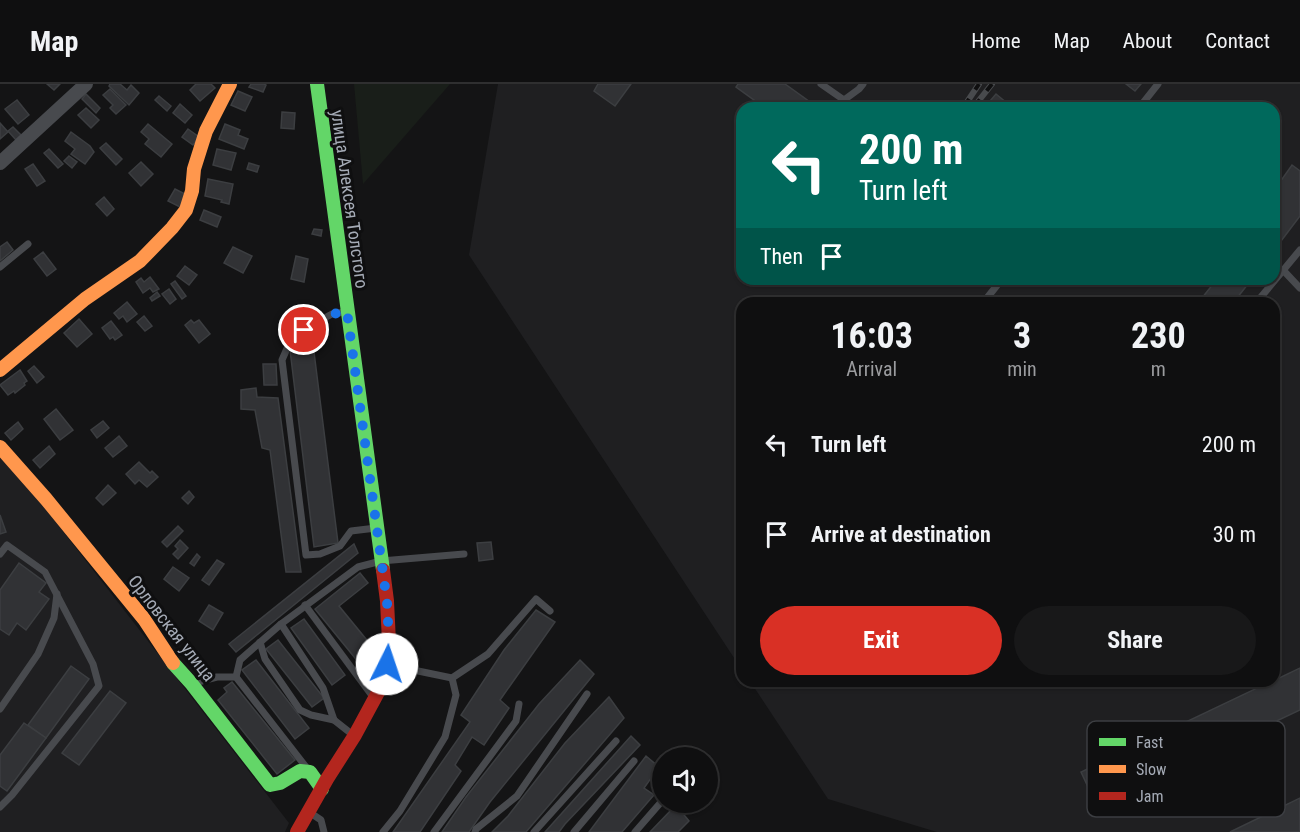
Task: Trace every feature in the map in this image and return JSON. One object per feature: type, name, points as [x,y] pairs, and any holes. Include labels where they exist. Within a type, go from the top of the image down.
[{"type":"street","points":[[0,163],[86,84]]},
{"type":"street","points":[[0,370],[85,299],[140,261],[172,228],[186,210],[192,190],[194,169],[206,131],[230,84]]},
{"type":"street","name":"улица Алексея Толстого","points":[[297,832],[382,685],[389,642],[387,602],[317,84]]},
{"type":"street","name":"Орловская улица","points":[[0,447],[46,499],[136,610],[177,669],[191,683],[270,785],[280,783],[300,771],[310,772]]},
{"type":"street","points":[[310,772],[322,789]]},
{"type":"lane","points":[[821,84],[844,100],[860,89],[863,84]]},
{"type":"lane","points":[[1144,102],[1158,84]]},
{"type":"lane","points":[[0,267],[28,244]]},
{"type":"lane","points":[[1280,274],[1300,250]]},
{"type":"lane","points":[[1283,270],[1300,288]]},
{"type":"lane","points":[[988,297],[997,285]]},
{"type":"lane","points":[[1261,297],[1271,285]]},
{"type":"lane","points":[[347,312],[332,314],[292,337],[282,360],[306,555],[320,554],[340,546],[351,531],[376,528]]},
{"type":"lane","points":[[0,554],[7,545],[45,572],[93,664],[99,686],[0,807]]},
{"type":"lane","points":[[236,677],[240,660],[305,605],[358,567],[381,561],[464,554]]},
{"type":"lane","points":[[0,709],[38,654],[54,618],[57,594]]},
{"type":"lane","points":[[387,664],[452,678],[488,654],[536,599],[550,611]]},
{"type":"lane","points":[[305,605],[374,699]]},
{"type":"lane","points":[[281,624],[323,688],[334,720]]},
{"type":"lane","points":[[260,642],[265,659],[300,710],[334,720],[354,735]]},
{"type":"lane","points":[[191,683],[217,676],[236,677],[310,772]]},
{"type":"lane","points":[[383,832],[400,811],[445,737],[456,695],[452,678]]},
{"type":"lane","points":[[475,832],[517,796],[587,694]]},
{"type":"lane","points":[[434,832],[516,721],[519,704]]},
{"type":"lane","points":[[534,832],[616,741]]},
{"type":"lane","points":[[574,832],[634,761]]},
{"type":"lane","points":[[309,812],[321,820],[324,832]]},
{"type":"lane","points":[[635,832],[652,812]]},
{"type":"shaded area","points":[[354,84],[450,84],[363,184]]},
{"type":"shaded area","points":[[498,84],[1300,84],[1300,832],[937,832],[828,799],[754,687],[1280,687],[1280,297],[736,297],[736,661],[469,255]]},
{"type":"shaded area","points":[[0,450],[289,823],[285,832],[0,832]]},
{"type":"building","points":[[47,84],[60,84],[54,90]]},
{"type":"building","points":[[120,84],[127,90],[131,85],[139,93],[129,105],[109,86]]},
{"type":"building","points":[[196,84],[211,84],[215,88],[200,101],[190,90]]},
{"type":"building","points":[[251,84],[266,85],[263,92],[249,87]]},
{"type":"building","points":[[598,84],[631,84],[615,106],[594,91]]},
{"type":"building","points":[[738,84],[785,84],[810,102],[757,102],[736,87]]},
{"type":"building","points":[[1126,84],[1141,84],[1135,91]]},
{"type":"building","points":[[110,89],[126,105],[116,114],[110,108],[113,105],[103,95]]},
{"type":"building","points":[[238,91],[252,97],[245,111],[231,105]]},
{"type":"building","points":[[86,94],[100,108],[96,113],[82,99]]},
{"type":"building","points":[[996,94],[1006,102],[989,102]]},
{"type":"building","points":[[159,96],[171,106],[167,111],[155,100]]},
{"type":"building","points":[[17,100],[29,115],[18,124],[5,109]]},
{"type":"building","points":[[180,104],[192,115],[185,123],[173,113]]},
{"type":"building","points":[[86,108],[99,120],[91,128],[78,115]]},
{"type":"building","points":[[282,112],[295,113],[294,129],[281,128]]},
{"type":"building","points":[[0,123],[8,132],[0,139]]},
{"type":"building","points":[[148,124],[172,144],[161,157],[145,144],[149,139],[141,132]]},
{"type":"building","points":[[225,124],[240,130],[238,135],[248,139],[244,149],[219,139]]},
{"type":"building","points":[[13,127],[21,135],[16,140],[8,131]]},
{"type":"building","points":[[188,129],[199,137],[193,145],[182,137]]},
{"type":"building","points":[[71,132],[90,146],[94,152],[85,164],[71,154],[75,149],[65,141]]},
{"type":"building","points":[[106,143],[122,159],[116,165],[100,148]]},
{"type":"building","points":[[49,149],[63,164],[58,168],[44,153]]},
{"type":"building","points":[[217,149],[236,153],[231,170],[213,165]]},
{"type":"building","points":[[69,156],[77,162],[72,168],[64,161]]},
{"type":"building","points":[[141,162],[153,174],[141,186],[129,173]]},
{"type":"building","points":[[249,163],[259,166],[257,172],[247,169]]},
{"type":"building","points":[[33,164],[45,181],[37,186],[25,169]]},
{"type":"building","points":[[1292,165],[1300,171],[1300,216],[1280,242],[1280,182]]},
{"type":"building","points":[[208,179],[233,184],[229,204],[205,196]]},
{"type":"building","points":[[175,189],[187,195],[180,207],[168,201]]},
{"type":"building","points":[[104,197],[114,209],[107,216],[96,204]]},
{"type":"building","points":[[204,210],[221,217],[217,227],[200,220]]},
{"type":"building","points":[[314,229],[322,230],[321,236],[312,234]]},
{"type":"building","points":[[7,242],[13,250],[0,261],[0,247]]},
{"type":"building","points":[[233,247],[252,256],[243,273],[224,263]]},
{"type":"building","points":[[43,252],[56,269],[47,276],[34,259]]},
{"type":"building","points":[[296,256],[308,259],[304,282],[291,279]]},
{"type":"building","points":[[185,266],[197,275],[189,285],[177,276]]},
{"type":"building","points":[[150,277],[159,289],[153,292],[150,288],[143,293],[136,282],[141,278],[144,282]]},
{"type":"building","points":[[175,281],[186,296],[182,299],[171,284]]},
{"type":"building","points":[[1212,285],[1247,285],[1238,297],[1203,297]]},
{"type":"building","points":[[169,289],[176,299],[170,304],[162,294]]},
{"type":"building","points":[[157,292],[160,296],[152,301],[150,298]]},
{"type":"building","points":[[127,302],[137,314],[127,322],[123,316],[119,319],[114,313]]},
{"type":"building","points":[[144,316],[152,326],[145,331],[137,322]]},
{"type":"building","points":[[79,319],[92,334],[77,347],[64,333]]},
{"type":"building","points":[[191,320],[194,323],[199,320],[210,334],[199,343],[185,325]]},
{"type":"building","points":[[111,321],[122,335],[115,340],[113,337],[110,339],[102,328]]},
{"type":"building","points":[[312,336],[338,543],[314,547],[290,350],[300,349],[300,337]]},
{"type":"building","points":[[263,364],[276,364],[277,385],[264,385]]},
{"type":"building","points":[[34,366],[44,377],[37,383],[28,371]]},
{"type":"building","points":[[20,370],[27,381],[15,393],[14,391],[8,395],[0,385]]},
{"type":"building","points":[[256,388],[257,397],[278,398],[301,572],[286,572],[270,450],[262,448],[255,410],[241,409],[241,390]]},
{"type":"building","points":[[56,409],[73,430],[60,440],[44,419]]},
{"type":"building","points":[[103,421],[109,428],[97,438],[91,430]]},
{"type":"building","points":[[18,422],[23,429],[11,440],[5,433]]},
{"type":"building","points":[[119,436],[127,446],[113,457],[105,448]]},
{"type":"building","points":[[49,446],[55,454],[40,468],[33,460]]},
{"type":"building","points":[[139,462],[150,473],[152,471],[158,477],[147,487],[139,480],[135,484],[126,474]]},
{"type":"building","points":[[108,485],[116,493],[103,505],[96,498]]},
{"type":"building","points":[[189,491],[194,497],[188,504],[182,498]]},
{"type":"building","points":[[0,515],[6,532],[0,534]]},
{"type":"building","points":[[178,526],[183,531],[167,547],[162,542]]},
{"type":"building","points":[[180,540],[188,548],[178,559],[173,554],[178,549],[175,546]]},
{"type":"building","points":[[491,542],[493,559],[479,561],[477,543]]},
{"type":"building","points":[[354,544],[358,553],[236,652],[229,644]]},
{"type":"building","points":[[197,554],[200,557],[194,566],[190,563]]},
{"type":"building","points":[[217,560],[224,564],[209,585],[202,580]]},
{"type":"building","points":[[19,563],[46,583],[39,592],[49,599],[26,630],[17,623],[9,635],[0,629],[0,590]]},
{"type":"building","points":[[173,567],[189,578],[179,591],[164,579]]},
{"type":"building","points":[[360,573],[368,583],[339,606],[375,650],[359,663],[315,609]]},
{"type":"building","points":[[209,605],[223,613],[213,630],[199,621]]},
{"type":"building","points":[[536,610],[555,622],[500,700],[509,708],[484,745],[472,737],[455,765],[461,771],[420,832],[393,832],[470,722],[461,715],[504,650]]},
{"type":"building","points":[[304,619],[345,675],[332,685],[291,628]]},
{"type":"building","points":[[278,640],[324,698],[312,707],[266,649]]},
{"type":"building","points":[[256,660],[309,728],[295,739],[242,670]]},
{"type":"building","points":[[580,660],[594,674],[490,802],[469,832],[442,832],[466,797],[539,704]]},
{"type":"building","points":[[71,666],[89,679],[46,738],[28,725]]},
{"type":"building","points":[[1300,668],[1300,710],[1277,721],[1188,721],[1259,687],[1280,687],[1280,678]]},
{"type":"building","points":[[232,682],[295,760],[277,774],[218,700],[227,692],[224,688]]},
{"type":"building","points":[[110,691],[126,703],[79,765],[62,753]]},
{"type":"building","points":[[609,697],[624,718],[526,832],[492,832],[508,816],[565,743]]},
{"type":"building","points":[[24,723],[46,738],[7,791],[0,786],[0,755]]},
{"type":"building","points":[[631,736],[640,745],[559,832],[545,832]]},
{"type":"building","points":[[646,756],[652,761],[652,777],[644,788],[652,794],[652,797],[622,832],[589,832]]},
{"type":"building","points":[[1087,769],[1087,785],[1081,772]]},
{"type":"building","points":[[1300,798],[1300,832],[1230,832],[1261,817],[1285,817],[1285,805]]},
{"type":"building","points":[[668,813],[682,813],[689,821],[678,832],[650,832]]},
{"type":"railway","points":[[967,102],[979,84]]},
{"type":"railway","points":[[978,102],[992,84]]},
{"type":"traffic: fast","points":[[317,84],[383,570]]},
{"type":"traffic: fast","points":[[173,663],[270,785],[280,783],[300,771],[310,772],[322,789]]},
{"type":"traffic: slow","points":[[0,370],[85,299],[140,261],[172,228],[186,210],[192,191],[194,169],[206,131],[230,84]]},
{"type":"traffic: slow","points":[[0,447],[46,499],[144,619],[173,663]]},
{"type":"traffic: jam","points":[[297,832],[382,685],[389,642],[383,570]]},
{"type":"route","points":[[304,330],[332,314],[347,312],[387,602],[389,642],[387,664]]}]
